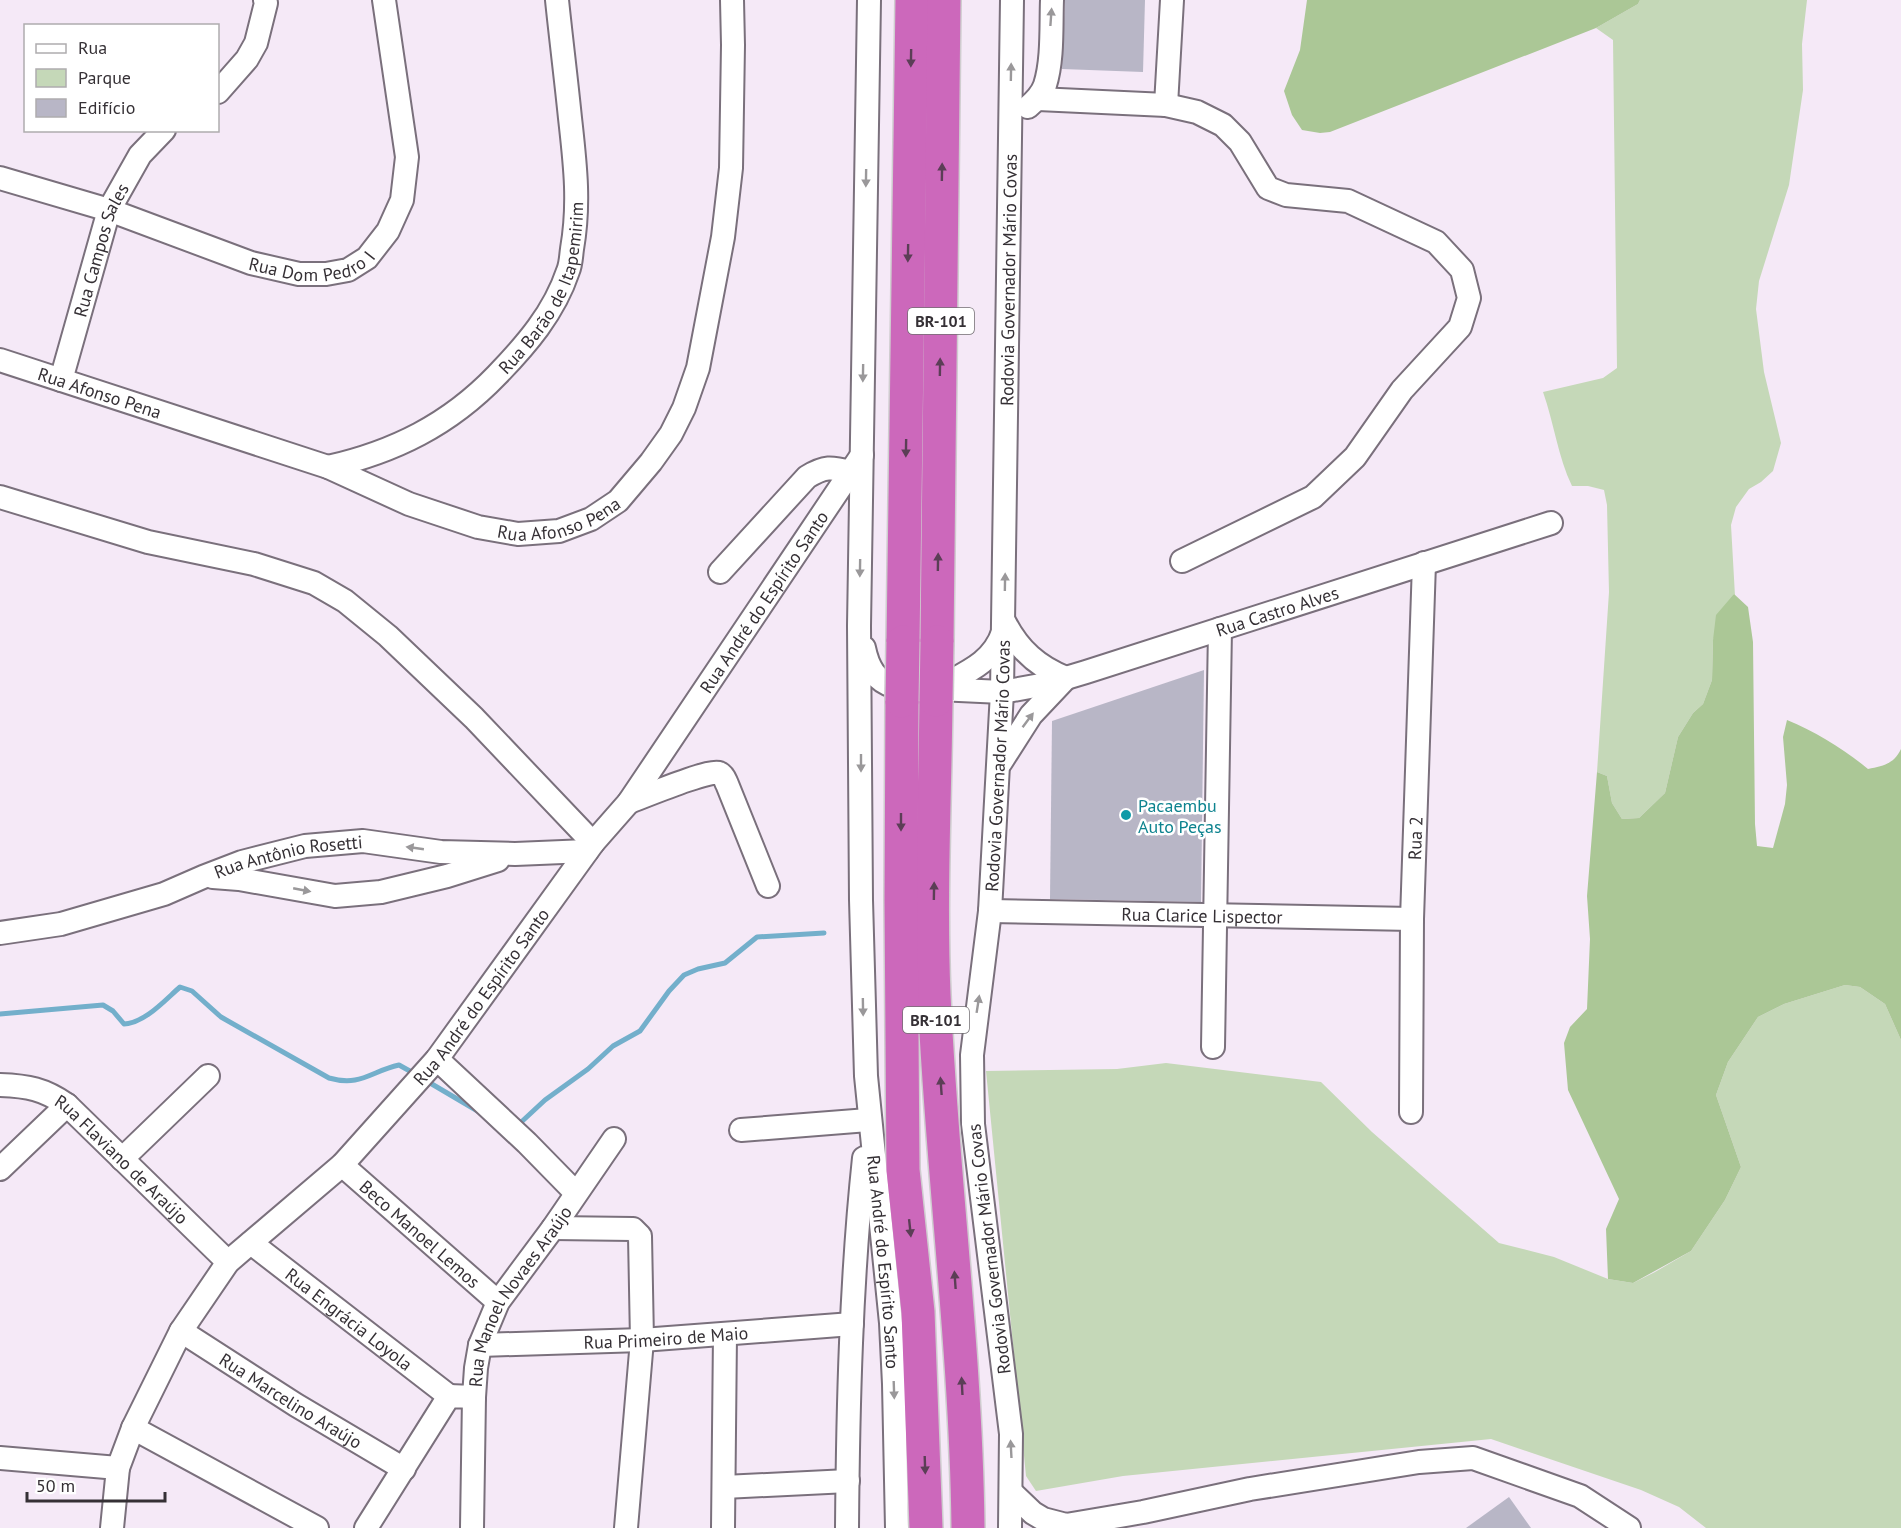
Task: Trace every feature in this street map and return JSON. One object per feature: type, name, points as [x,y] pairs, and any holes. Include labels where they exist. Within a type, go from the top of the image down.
[{"type":"highway","name":"BR-101","points":[[912,0],[902,701],[903,1170],[918,1312],[926,1528]]},
{"type":"highway","name":"Rodovia Governador Mário Covas","points":[[944,0],[934,995],[960,1350],[968,1528]]},
{"type":"street","name":"Rua Dom Pedro I","points":[[0,178],[109,210],[251,262],[299,274],[326,274],[348,270],[367,258],[388,231],[402,200],[407,157],[384,0]]},
{"type":"street","name":"Rua Barão de Itapemirim","points":[[328,467],[362,459],[395,446],[439,424],[482,390],[528,343],[550,311],[569,271],[576,230],[578,187],[557,0]]},
{"type":"street","name":"Rua Afonso Pena","points":[[0,360],[328,467],[408,504],[478,526],[518,534],[559,531],[591,519],[618,501],[671,434],[684,408],[698,368],[723,237],[731,168],[732,0]]},
{"type":"street","name":"Rua André do Espírito Santo","points":[[869,0],[857,464],[863,1012],[868,1114],[891,1323],[897,1528]]},
{"type":"street","name":"Rodovia Governador Mário Covas","points":[[1010,1528],[1012,1458],[1008,1410],[973,1124],[972,1089],[974,1028],[983,976],[990,911],[1005,623],[1012,0]]},
{"type":"street","points":[[1010,125],[1038,99],[1045,86],[1052,0]]},
{"type":"street","points":[[1166,105],[1172,0]]},
{"type":"street","points":[[219,91],[230,80],[256,43],[270,1]]},
{"type":"street","points":[[1038,99],[1166,105],[1197,112],[1223,124],[1240,142],[1268,188],[1286,195],[1348,201],[1436,242],[1462,270],[1469,298],[1460,327],[1402,390],[1355,456],[1313,497],[1182,561]]},
{"type":"street","name":"Rua Campos Sales","points":[[61,380],[109,210],[140,155],[162,132]]},
{"type":"street","name":"Rua André do Espírito Santo","points":[[112,1528],[118,1468],[133,1428],[181,1331],[228,1262],[342,1165],[437,1059],[590,847],[629,802],[857,464]]},
{"type":"street","points":[[720,572],[807,477],[820,469],[857,464]]},
{"type":"street","points":[[0,496],[147,542],[262,566],[314,583],[345,601],[388,636],[474,718],[590,847]]},
{"type":"street","name":"Rua Castro Alves","points":[[859,626],[867,661],[875,675],[881,681],[895,687],[937,694],[1024,689],[1066,678],[1551,523]]},
{"type":"street","name":"Rua 2","points":[[1411,1112],[1412,919],[1424,563]]},
{"type":"street","points":[[998,767],[1031,714],[1066,678],[1041,666],[1030,657],[1015,641],[1005,623]]},
{"type":"street","points":[[937,694],[989,658],[1000,642],[1005,623]]},
{"type":"street","points":[[1213,1047],[1220,629]]},
{"type":"street","points":[[629,802],[696,777],[714,772],[723,775],[768,886]]},
{"type":"street","name":"Rua Antônio Rosetti","points":[[0,933],[60,924],[164,894],[242,862],[305,846],[363,841],[441,852],[515,854],[590,847]]},
{"type":"street","points":[[441,852],[448,869],[447,876]]},
{"type":"street","points":[[203,877],[239,879],[335,896],[381,892],[447,876],[515,854]]},
{"type":"street","points":[[270,884],[267,870],[272,855]]},
{"type":"street","name":"Rua Clarice Lispector","points":[[990,911],[1412,919]]},
{"type":"street","points":[[437,1059],[527,1143],[576,1193]]},
{"type":"street","points":[[122,1159],[208,1076]]},
{"type":"street","name":"Rua Flaviano de Araújo","points":[[0,1085],[20,1086],[50,1093],[67,1106],[228,1262]]},
{"type":"street","points":[[0,1169],[67,1106]]},
{"type":"street","points":[[741,1130],[868,1114],[856,1236],[847,1528]]},
{"type":"street","name":"Rua Manoel Novaes Araújo","points":[[366,1528],[449,1396],[474,1397],[480,1345],[498,1302],[553,1228],[614,1139]]},
{"type":"street","name":"Beco Manoel Lemos","points":[[342,1165],[498,1302]]},
{"type":"street","points":[[553,1228],[633,1228],[640,1236],[642,1340],[626,1528]]},
{"type":"street","name":"Rua Engrácia Loyola","points":[[251,1243],[449,1396]]},
{"type":"street","name":"Rua Primeiro de Maio","points":[[480,1345],[642,1340],[852,1324]]},
{"type":"street","name":"Rua Marcelino Araújo","points":[[181,1331],[296,1405],[404,1469]]},
{"type":"street","points":[[723,1528],[725,1334]]},
{"type":"street","points":[[472,1528],[474,1397]]},
{"type":"street","points":[[133,1428],[316,1528]]},
{"type":"street","points":[[0,1458],[118,1468]]},
{"type":"street","points":[[1011,1492],[1033,1513],[1043,1519],[1066,1525],[1143,1512],[1250,1489],[1407,1463],[1473,1458],[1580,1496],[1629,1528]]},
{"type":"street","points":[[724,1487],[848,1481]]},
{"type":"street","points":[[1097,1528],[1105,1523],[1143,1512]]},
{"type":"green space","points":[[1307,0],[1640,0],[1638,4],[1596,28],[1330,132],[1320,133],[1302,130],[1292,115],[1284,91],[1300,50]]},
{"type":"green space","points":[[1640,0],[1807,0],[1802,44],[1803,90],[1789,185],[1759,281],[1756,309],[1764,372],[1781,443],[1773,471],[1749,489],[1736,507],[1731,525],[1735,596],[1734,594],[1713,640],[1712,680],[1703,704],[1693,713],[1678,737],[1665,793],[1639,818],[1622,819],[1612,803],[1607,776],[1597,772],[1609,592],[1607,505],[1604,490],[1588,486],[1572,486],[1563,463],[1543,392],[1603,378],[1617,368],[1613,40],[1596,28],[1638,4]]},
{"type":"green space","points":[[1734,594],[1748,607],[1753,642],[1757,846],[1773,848],[1785,804],[1787,785],[1783,737],[1787,720],[1829,742],[1868,769],[1891,761],[1901,749],[1901,1040],[1885,1004],[1860,987],[1845,985],[1784,1004],[1758,1017],[1728,1062],[1716,1095],[1741,1167],[1725,1200],[1691,1251],[1633,1283],[1608,1279],[1606,1229],[1619,1199],[1568,1090],[1564,1043],[1570,1027],[1587,1009],[1590,939],[1587,896],[1597,772],[1607,776],[1612,803],[1622,819],[1639,818],[1665,793],[1678,737],[1693,713],[1703,704],[1712,680],[1716,615]]},
{"type":"green space","points":[[1845,985],[1860,987],[1885,1004],[1901,1040],[1901,1528],[1706,1528],[1679,1507],[1641,1490],[1491,1439],[1123,1476],[1036,1491],[1026,1476],[986,1071],[1117,1069],[1166,1063],[1321,1082],[1372,1132],[1499,1243],[1554,1257],[1608,1279],[1633,1283],[1691,1251],[1725,1200],[1741,1167],[1716,1095],[1728,1062],[1758,1017],[1784,1004]]},
{"type":"building","points":[[1065,0],[1145,0],[1143,72],[1062,69]]},
{"type":"building","name":"Pacaembu Auto Peças","points":[[1204,670],[1201,902],[1050,899],[1052,721]]},
{"type":"building","points":[[1509,1497],[1531,1528],[1466,1528]]},
{"type":"waterway","points":[[517,1126],[545,1100],[588,1069],[613,1046],[640,1031],[669,991],[684,975],[698,969],[725,963],[757,937],[824,933]]},
{"type":"waterway","points":[[0,1014],[103,1005],[113,1011],[124,1024],[132,1023],[147,1015],[180,987],[192,991],[221,1017],[329,1078],[350,1081],[399,1065],[417,1075]]},
{"type":"waterway","points":[[425,1080],[481,1113]]},
{"type":"place","name":"Pacaembu Auto Peças","points":[[1126,815]]}]
